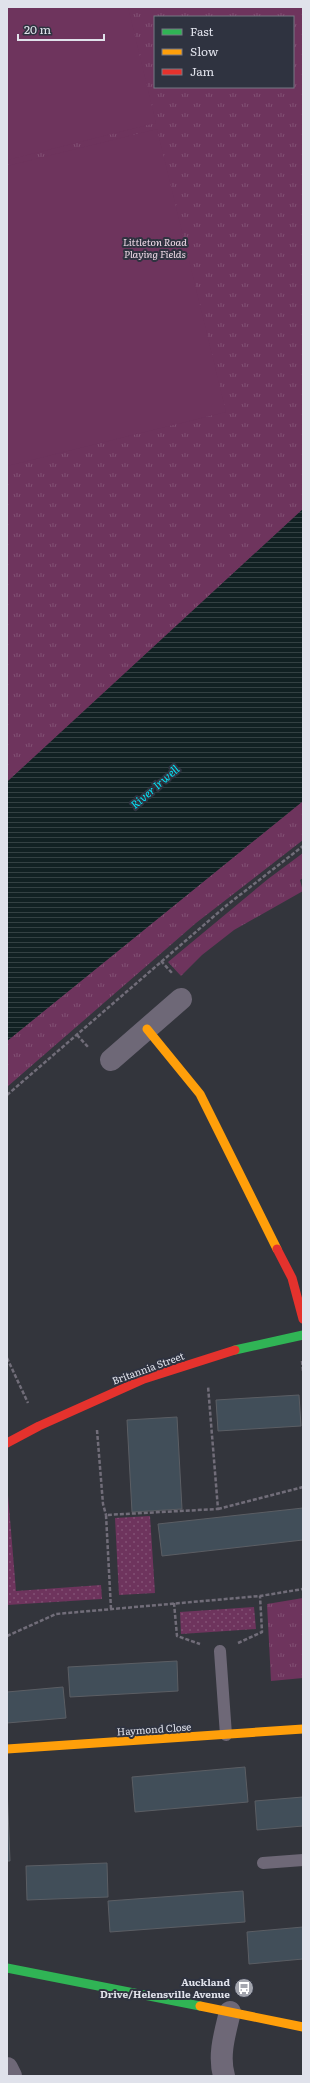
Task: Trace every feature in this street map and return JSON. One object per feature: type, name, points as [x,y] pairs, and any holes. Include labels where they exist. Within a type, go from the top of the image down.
[{"type":"street","points":[[111,1060],[181,999]]},
{"type":"street","points":[[147,1029],[200,1094],[292,1278],[303,1319]]},
{"type":"street","name":"Britannia Street","points":[[7,1443],[39,1426],[76,1411],[95,1400],[144,1379],[248,1346],[303,1335]]},
{"type":"street","name":"Haymond Close","points":[[7,1749],[303,1729]]},
{"type":"street","points":[[7,1968],[303,2027]]},
{"type":"street","points":[[224,2076],[222,2067],[222,2046],[230,2012]]},
{"type":"street","points":[[7,2068],[11,2076]]},
{"type":"lane","points":[[220,1651],[226,1735]]},
{"type":"lane","points":[[263,1863],[303,1860]]},
{"type":"path","points":[[7,1095],[227,905],[303,846]]},
{"type":"path","points":[[7,1358],[39,1426]]},
{"type":"path","points":[[206,1359],[218,1509]]},
{"type":"path","points":[[95,1400],[106,1514],[111,1609]]},
{"type":"path","points":[[106,1514],[218,1509],[303,1487]]},
{"type":"path","points":[[7,1636],[56,1614],[260,1596],[303,1589]]},
{"type":"path","points":[[174,1604],[177,1636],[220,1651],[262,1632],[260,1596]]},
{"type":"green space","name":"Littleton Road Playing Fields","points":[[7,7],[303,7],[303,509],[7,782]]},
{"type":"green space","points":[[7,7],[128,7],[156,123],[7,160]]},
{"type":"green space","points":[[157,129],[226,412],[7,466],[7,166]]},
{"type":"green space","points":[[303,801],[303,840],[196,923],[7,1087],[7,1041]]},
{"type":"green space","points":[[303,853],[303,878],[300,880],[303,891],[234,930],[202,955],[181,976],[168,962],[268,879]]},
{"type":"green space","points":[[7,1483],[16,1591],[101,1585],[102,1599],[7,1605]]},
{"type":"green space","points":[[150,1516],[155,1593],[119,1595],[115,1518]]},
{"type":"green space","points":[[303,1598],[303,1678],[271,1681],[267,1604]]},
{"type":"green space","points":[[254,1607],[256,1629],[181,1634],[180,1612]]},
{"type":"water","name":"River Irwell","points":[[303,509],[303,801],[7,1041],[7,782]]},
{"type":"building","points":[[299,1395],[301,1426],[218,1431],[216,1400]]},
{"type":"building","points":[[177,1417],[182,1509],[132,1512],[127,1420]]},
{"type":"building","points":[[303,1508],[303,1540],[162,1556],[158,1524]]},
{"type":"building","points":[[177,1661],[178,1691],[70,1697],[68,1667]]},
{"type":"building","points":[[63,1687],[66,1718],[7,1723],[7,1692]]},
{"type":"building","points":[[245,1767],[248,1802],[135,1812],[132,1777]]},
{"type":"building","points":[[7,1786],[10,1861],[7,1861]]},
{"type":"building","points":[[303,1797],[303,1826],[257,1830],[255,1801]]},
{"type":"building","points":[[107,1863],[108,1897],[27,1900],[26,1866]]},
{"type":"building","points":[[243,1891],[245,1922],[110,1932],[108,1901]]},
{"type":"building","points":[[303,1927],[303,1959],[249,1964],[247,1932]]},
{"type":"traffic: fast","points":[[235,1350],[303,1335]]},
{"type":"traffic: fast","points":[[7,1968],[200,2006]]},
{"type":"traffic: slow","points":[[147,1029],[200,1094],[277,1249]]},
{"type":"traffic: slow","points":[[7,1749],[303,1729]]},
{"type":"traffic: slow","points":[[200,2006],[303,2027]]},
{"type":"traffic: jam","points":[[277,1249],[292,1278],[303,1319]]},
{"type":"traffic: jam","points":[[7,1443],[39,1426],[144,1379],[235,1350]]},
{"type":"place","name":"Auckland Drive/Helensville Avenue","points":[[244,1988]]}]
